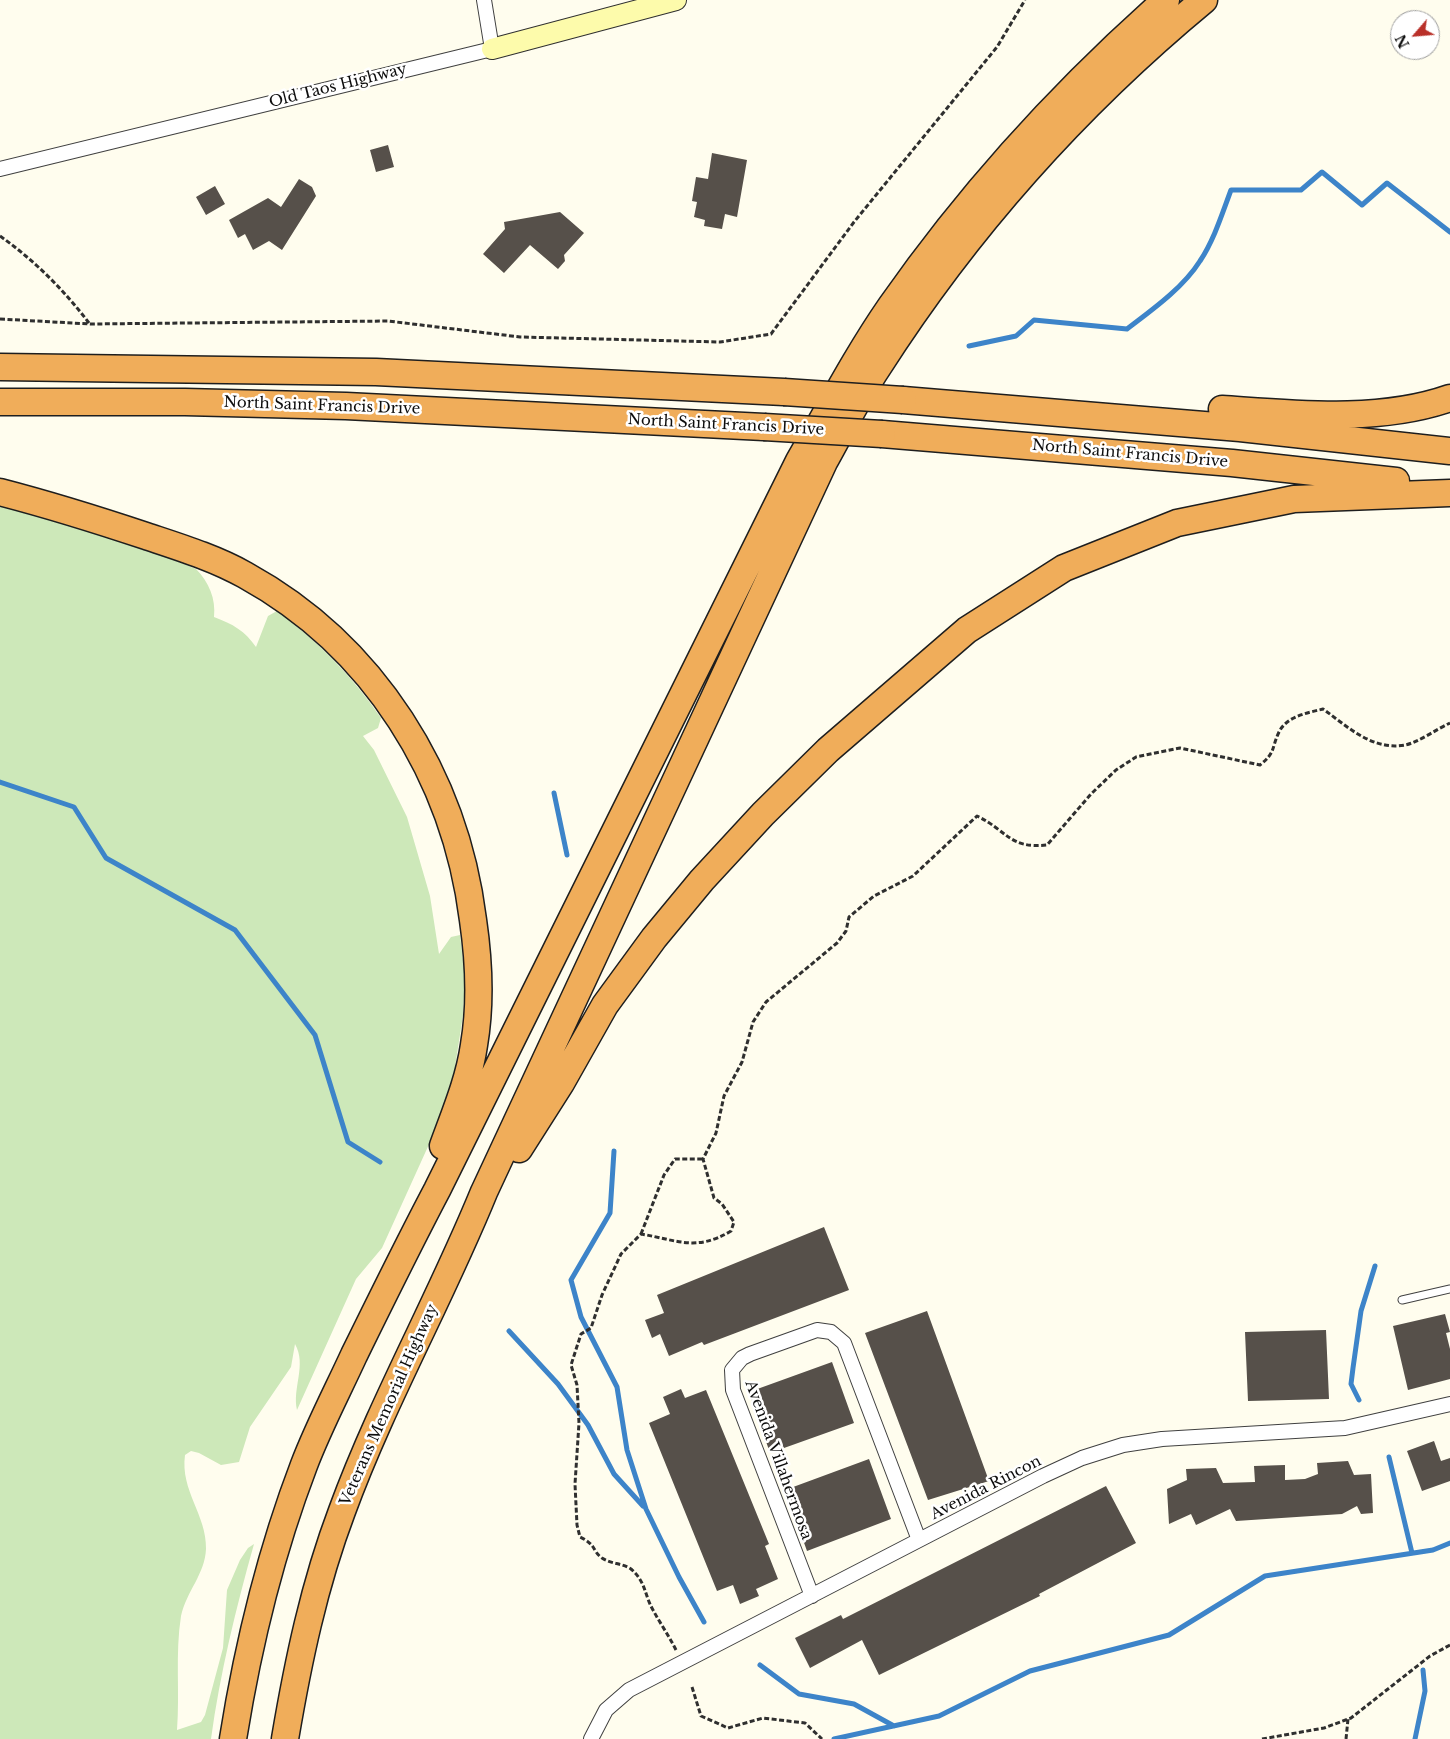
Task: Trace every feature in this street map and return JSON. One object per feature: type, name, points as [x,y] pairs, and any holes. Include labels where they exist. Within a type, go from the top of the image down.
[{"type":"highway","points":[[234,1739],[242,1681],[256,1619],[278,1539],[304,1465],[325,1416],[399,1261],[438,1190],[799,462],[852,368],[890,308],[925,259],[993,174],[1055,105],[1126,34],[1166,0]]},
{"type":"highway","points":[[460,1249],[484,1192],[824,462],[877,368],[931,288],[1019,178],[1074,118],[1110,83],[1153,42],[1204,0]]},
{"type":"highway","points":[[0,367],[250,368],[385,372],[784,392],[1112,416],[1450,451]]},
{"type":"highway","points":[[1112,416],[1219,409],[1284,413],[1356,413],[1405,408],[1450,398]]},
{"type":"highway","name":"North Saint Francis Drive","points":[[0,402],[185,402],[354,406],[764,427],[882,434],[1232,463],[1450,488]]},
{"type":"highway","points":[[0,492],[85,515],[168,543],[244,574],[282,597],[341,645],[361,666],[403,721],[432,775],[447,811],[465,871],[476,943],[478,997],[475,1044],[466,1083],[399,1261]]},
{"type":"highway","points":[[460,1249],[516,1154],[561,1083],[605,1005],[670,918],[729,849],[793,784],[850,730],[967,630],[1064,568],[1177,523],[1294,498],[1450,493]]},
{"type":"highway","name":"Veterans Memorial Highway","points":[[285,1739],[312,1605],[341,1512],[365,1453],[460,1249]]},
{"type":"street","points":[[484,0],[492,49]]},
{"type":"street","name":"Old Taos Highway","points":[[0,169],[492,49],[676,0]]},
{"type":"street","name":"Avenida Villahermosa","points":[[812,1596],[733,1390],[732,1370],[742,1358],[818,1330],[831,1332],[844,1343],[919,1540]]},
{"type":"street","name":"Avenida Rincon","points":[[591,1739],[606,1710],[629,1690],[1064,1466],[1123,1445],[1162,1439],[1345,1428],[1450,1404]]},
{"type":"lane","points":[[1402,1300],[1450,1289]]},
{"type":"path","points":[[0,319],[90,324],[388,321],[520,337],[720,342],[771,334],[854,222],[997,48],[1026,0]]},
{"type":"path","points":[[0,236],[21,250],[69,298],[90,324]]},
{"type":"path","points":[[641,1234],[662,1237],[679,1243],[697,1243],[720,1237],[731,1231],[734,1222],[722,1204],[714,1198],[703,1158],[716,1133],[724,1096],[742,1062],[753,1022],[766,1002],[837,943],[846,931],[850,917],[874,896],[913,876],[977,816],[993,823],[1013,842],[1029,847],[1047,845],[1091,794],[1116,770],[1136,757],[1180,748],[1260,765],[1271,756],[1280,730],[1295,717],[1323,709],[1360,737],[1383,746],[1406,745],[1450,723]]},
{"type":"path","points":[[678,1653],[659,1616],[653,1610],[646,1588],[640,1579],[630,1569],[600,1557],[592,1543],[580,1537],[577,1525],[575,1484],[578,1423],[577,1385],[571,1364],[574,1350],[581,1334],[591,1328],[602,1295],[621,1254],[641,1234],[664,1174],[676,1158],[703,1158]]},
{"type":"path","points":[[1262,1739],[1324,1728],[1348,1719],[1430,1656],[1450,1645]]},
{"type":"path","points":[[692,1687],[701,1716],[728,1728],[763,1718],[805,1723],[822,1739]]},
{"type":"path","points":[[1346,1739],[1348,1719]]},
{"type":"green space","points":[[0,504],[128,541],[196,569],[205,579],[211,591],[214,617],[238,629],[256,647],[268,616],[277,611],[334,660],[381,718],[378,728],[363,736],[374,750],[407,817],[430,896],[439,954],[451,937],[460,935],[465,977],[463,1015],[453,1080],[445,1109],[382,1248],[356,1279],[297,1410],[296,1393],[300,1360],[295,1344],[291,1367],[250,1427],[239,1462],[221,1465],[199,1453],[191,1451],[185,1455],[186,1480],[202,1525],[206,1549],[202,1567],[183,1607],[181,1616],[178,1644],[177,1730],[201,1722],[205,1715],[223,1648],[227,1590],[240,1560],[248,1548],[254,1544],[229,1641],[211,1739],[0,1739]]},
{"type":"building","points":[[388,145],[394,167],[376,172],[370,150]]},
{"type":"building","points":[[712,153],[747,160],[737,217],[725,214],[722,229],[704,226],[705,220],[694,217],[697,202],[692,201],[696,177],[708,179]]},
{"type":"building","points":[[299,179],[312,187],[316,196],[282,250],[269,241],[253,250],[245,234],[238,238],[229,220],[268,198],[281,207]]},
{"type":"building","points":[[215,186],[225,204],[206,215],[196,197]]},
{"type":"building","points":[[560,212],[584,233],[564,255],[565,261],[558,269],[530,245],[504,273],[483,254],[505,229],[504,222]]},
{"type":"building","points":[[824,1227],[849,1290],[704,1345],[702,1342],[669,1356],[660,1334],[652,1338],[645,1320],[664,1313],[657,1295]]},
{"type":"building","points":[[927,1311],[989,1481],[928,1500],[865,1333]]},
{"type":"building","points":[[1445,1314],[1450,1332],[1446,1333],[1450,1349],[1450,1379],[1408,1390],[1393,1326]]},
{"type":"building","points":[[1326,1330],[1329,1399],[1248,1401],[1245,1332]]},
{"type":"building","points":[[832,1362],[854,1423],[770,1453],[749,1392]]},
{"type":"building","points":[[681,1389],[685,1398],[706,1390],[769,1544],[765,1546],[778,1579],[756,1589],[759,1596],[740,1604],[733,1585],[717,1591],[649,1423],[670,1414],[663,1397]]},
{"type":"building","points":[[1434,1441],[1441,1461],[1450,1458],[1450,1481],[1422,1491],[1407,1451]]},
{"type":"building","points":[[869,1459],[891,1519],[807,1551],[785,1490]]},
{"type":"building","points":[[1348,1461],[1354,1475],[1371,1474],[1373,1513],[1361,1514],[1357,1506],[1342,1514],[1236,1521],[1230,1509],[1196,1525],[1191,1514],[1169,1524],[1167,1489],[1187,1480],[1186,1469],[1216,1468],[1223,1483],[1255,1482],[1254,1466],[1285,1465],[1285,1480],[1305,1479],[1318,1474],[1317,1463]]},
{"type":"building","points":[[1106,1486],[1136,1543],[1039,1594],[1040,1596],[879,1675],[862,1640],[810,1668],[795,1638],[841,1615],[843,1619]]},
{"type":"waterway","points":[[969,346],[1016,336],[1034,320],[1127,329],[1166,298],[1193,271],[1217,227],[1231,190],[1301,190],[1322,172],[1362,205],[1387,183],[1450,232]]},
{"type":"waterway","points":[[0,782],[74,807],[106,858],[235,930],[315,1035],[348,1142],[380,1162]]},
{"type":"waterway","points":[[554,793],[567,855]]},
{"type":"waterway","points":[[614,1151],[610,1213],[571,1280],[581,1317],[617,1387],[627,1450],[646,1509],[679,1577],[704,1622]]},
{"type":"waterway","points":[[1359,1400],[1351,1384],[1361,1311],[1375,1266]]},
{"type":"waterway","points":[[509,1331],[558,1384],[588,1425],[614,1474],[643,1506]]},
{"type":"waterway","points":[[1389,1457],[1412,1553]]},
{"type":"waterway","points":[[834,1739],[939,1716],[1030,1671],[1169,1635],[1265,1576],[1433,1550],[1450,1543]]},
{"type":"waterway","points":[[760,1665],[799,1694],[854,1704],[894,1726]]},
{"type":"waterway","points":[[1415,1739],[1425,1691],[1423,1670]]}]
